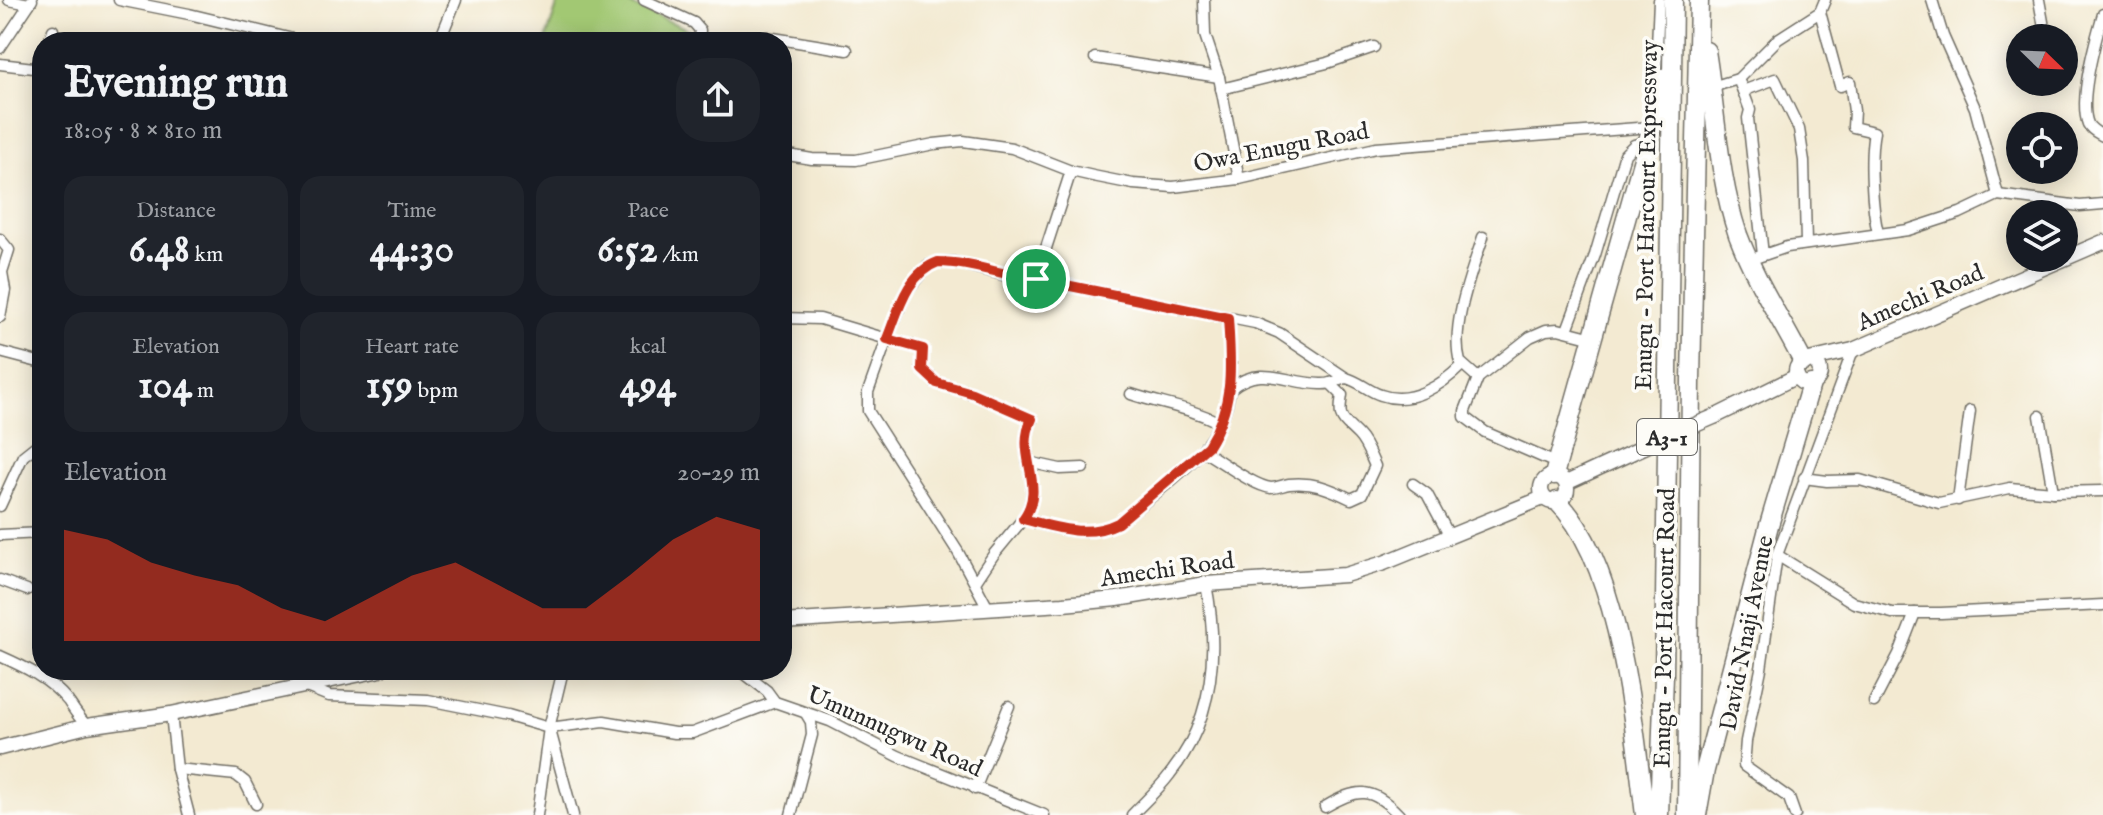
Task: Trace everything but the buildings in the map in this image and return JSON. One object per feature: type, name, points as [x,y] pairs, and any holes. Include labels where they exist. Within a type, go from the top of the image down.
[{"type":"highway","name":"Enugu - Port Harcourt Expressway","points":[[1659,815],[1664,675],[1673,0]]},
{"type":"highway","points":[[1697,815],[1705,770],[1808,372],[1765,297],[1756,258],[1738,232],[1725,180],[1699,4]]},
{"type":"highway","name":"Enugu - Port Hacourt Road","points":[[1687,815],[1691,366],[1699,4]]},
{"type":"highway","points":[[1558,474],[1671,59]]},
{"type":"highway","points":[[1550,500],[1576,522],[1599,573],[1628,684],[1645,815]]},
{"type":"main road","name":"Amechi Road","points":[[1848,352],[2103,242]]},
{"type":"main road","points":[[1558,474],[1566,492],[1550,500],[1541,485],[1548,476],[1644,447],[1848,352]]},
{"type":"main road","name":"Amechi Road","points":[[792,621],[989,610],[1117,599],[1206,584],[1345,575],[1550,500]]},
{"type":"main road","points":[[0,748],[87,726],[171,714],[327,680]]},
{"type":"street","points":[[0,48],[30,2],[9,0]]},
{"type":"street","points":[[119,0],[265,32]]},
{"type":"street","points":[[443,32],[456,0]]},
{"type":"street","points":[[644,0],[694,23],[700,32]]},
{"type":"street","points":[[1204,0],[1205,35],[1219,77],[1239,179]]},
{"type":"street","points":[[1567,330],[1595,255],[1625,154],[1649,134],[1658,61],[1659,0]]},
{"type":"street","points":[[1712,87],[1738,79],[1778,39],[1820,12],[1825,0]]},
{"type":"street","points":[[1932,0],[1943,36],[1975,108],[1998,195]]},
{"type":"street","points":[[2039,0],[2043,24]]},
{"type":"street","points":[[1820,12],[1840,86],[1850,82],[1853,127],[1874,132],[1871,144],[1873,199],[1878,233]]},
{"type":"street","points":[[2103,14],[2087,83],[2088,123],[2103,136]]},
{"type":"street","points":[[792,41],[847,50]]},
{"type":"street","points":[[1221,89],[1327,63],[1374,47]]},
{"type":"street","points":[[1095,58],[1219,77]]},
{"type":"street","points":[[0,64],[32,66]]},
{"type":"street","points":[[1738,79],[1750,110],[1756,258],[1806,244],[1922,226],[1998,195],[2080,206],[2103,204]]},
{"type":"street","points":[[1743,91],[1775,79],[1799,129],[1804,161],[1806,244]]},
{"type":"street","name":"Owa Enugu Road","points":[[792,155],[856,160],[963,141],[1012,148],[1071,171],[1161,187],[1239,179],[1376,148],[1649,134]]},
{"type":"street","points":[[1036,279],[1071,171]]},
{"type":"street","points":[[1478,378],[1462,365],[1458,353],[1469,280],[1483,237]]},
{"type":"street","points":[[0,239],[9,250],[2,272],[5,290],[0,317]]},
{"type":"street","points":[[989,610],[976,581],[868,411],[868,392],[906,292],[927,266],[954,262],[1011,277],[1036,279],[1255,323],[1279,333],[1346,378],[1382,396],[1417,395],[1442,384],[1462,365]]},
{"type":"street","points":[[792,318],[820,319],[923,349],[922,369],[937,383],[972,393],[1032,419],[1025,436],[1034,496],[1030,509],[976,581]]},
{"type":"street","points":[[1023,519],[1073,532],[1092,533],[1106,529],[1118,523],[1203,451],[1220,423],[1230,389],[1228,318]]},
{"type":"street","points":[[1558,474],[1465,417],[1468,400],[1478,378],[1530,337],[1546,330],[1567,330],[1593,338]]},
{"type":"street","points":[[0,352],[32,360]]},
{"type":"street","name":"David Nnaji Avenue","points":[[1795,815],[1789,798],[1744,766],[1746,741],[1765,644],[1777,555],[1848,352]]},
{"type":"street","points":[[1230,389],[1240,380],[1254,376],[1323,385],[1346,378]]},
{"type":"street","points":[[1203,451],[1260,485],[1273,488],[1309,484],[1351,499],[1362,494],[1375,466],[1360,437],[1344,424],[1339,411],[1342,395],[1330,383]]},
{"type":"street","points":[[1131,394],[1178,405],[1220,423]]},
{"type":"street","points":[[1958,500],[1970,411]]},
{"type":"street","points":[[2040,416],[2053,492]]},
{"type":"street","points":[[0,506],[23,456],[32,449]]},
{"type":"street","points":[[1028,462],[1060,469],[1083,468]]},
{"type":"street","points":[[1804,478],[1860,480],[1929,501],[1958,500],[2010,488],[2053,492],[2103,491]]},
{"type":"street","points":[[1413,484],[1427,494],[1450,537]]},
{"type":"street","points":[[0,535],[32,533]]},
{"type":"street","points":[[1777,555],[1854,603],[1892,613],[2103,605]]},
{"type":"street","points":[[0,580],[27,590]]},
{"type":"street","points":[[1132,815],[1181,759],[1209,696],[1212,622],[1206,584]]},
{"type":"street","points":[[1874,702],[1899,654],[1915,613]]},
{"type":"street","points":[[0,656],[32,671]]},
{"type":"street","points":[[46,680],[87,726]]},
{"type":"street","points":[[537,815],[549,728],[561,680]]},
{"type":"street","name":"Umunnugwu Road","points":[[753,680],[775,702],[830,721],[898,756],[1044,815]]},
{"type":"street","points":[[304,686],[329,696],[428,700],[508,716],[549,728],[604,721],[674,733],[692,733],[775,702]]},
{"type":"street","points":[[975,789],[1009,706]]},
{"type":"street","points":[[791,815],[812,735],[811,722],[805,712]]},
{"type":"street","points":[[171,714],[177,769],[189,815]]},
{"type":"street","points":[[549,728],[573,815]]},
{"type":"street","points":[[177,769],[236,775],[245,782],[256,804]]},
{"type":"street","points":[[1325,807],[1357,792],[1375,794],[1399,815]]},
{"type":"green space","points":[[559,0],[620,0],[692,31],[692,32],[548,32]]},
{"type":"route","points":[[954,262],[1011,277],[1036,279],[1228,318],[1230,389],[1217,431],[1208,446],[1118,523],[1092,533],[1073,532],[1023,519],[1034,496],[1025,436],[1032,419],[972,393],[937,383],[922,369],[923,349],[887,339],[906,292],[927,266],[954,262]]}]
